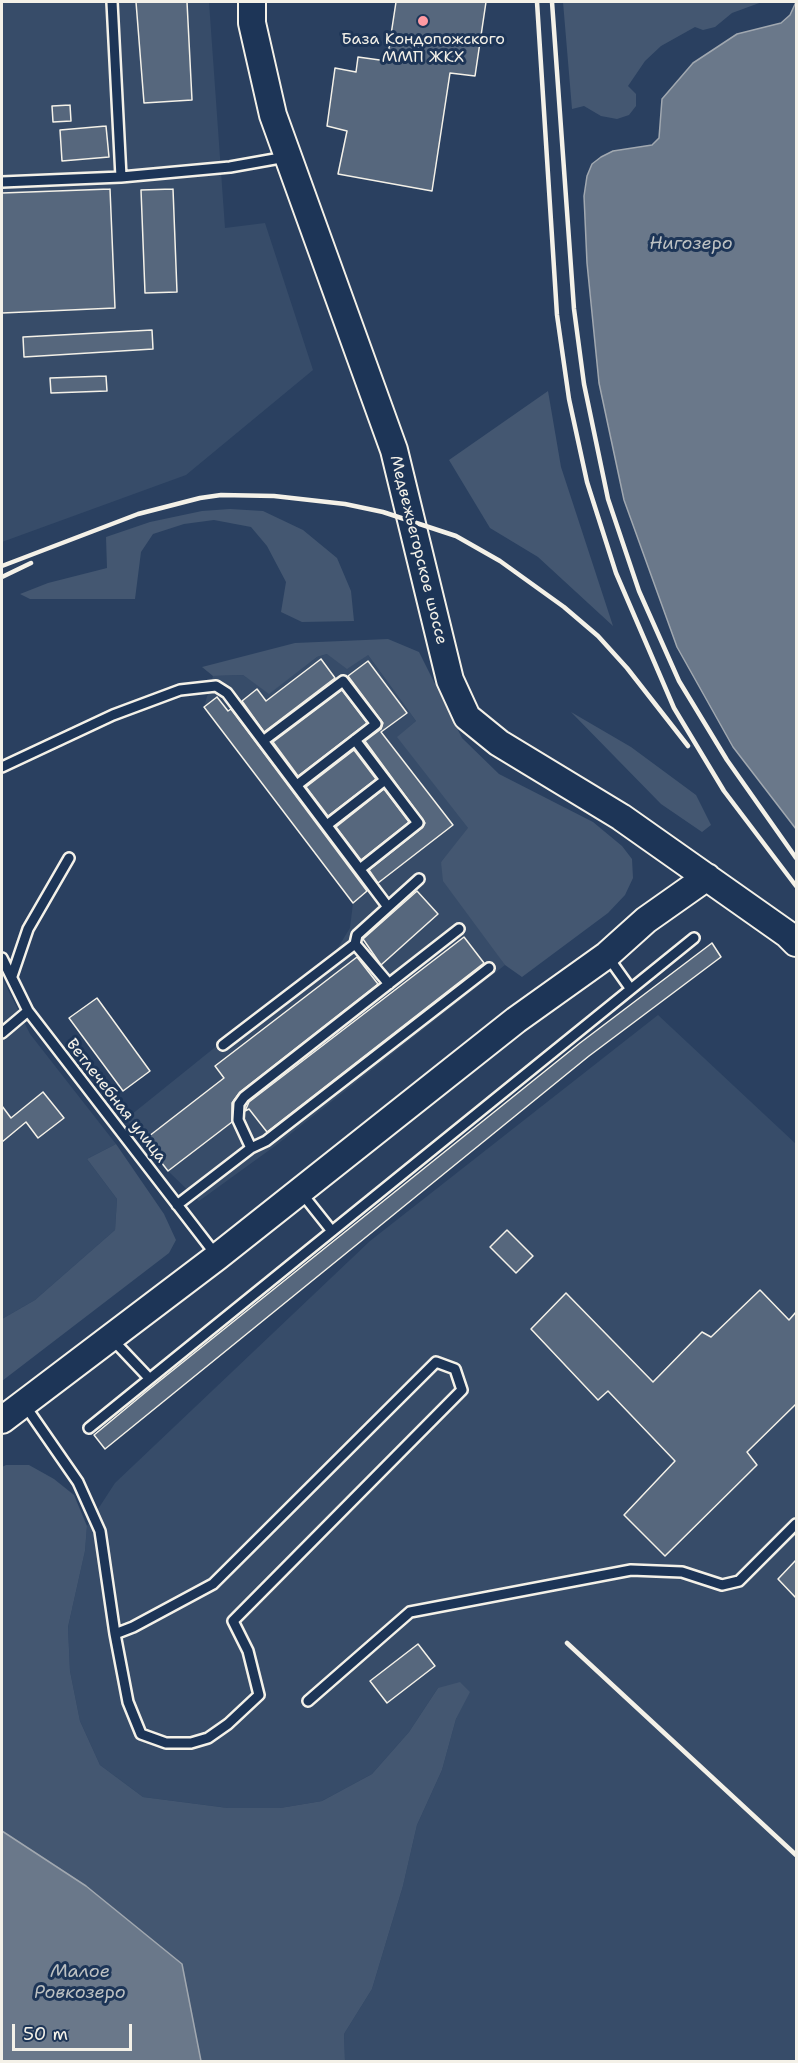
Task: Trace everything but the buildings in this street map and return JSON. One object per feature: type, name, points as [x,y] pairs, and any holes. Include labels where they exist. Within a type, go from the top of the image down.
[{"type":"street","name":"Медвежьегорское шоссе","points":[[252,2],[252,22],[262,72],[286,157],[394,450],[450,680],[467,717],[499,743],[621,817],[796,943]]},
{"type":"street","points":[[2,1420],[217,1257],[516,1020],[607,955],[646,920],[707,877]]},
{"type":"lane","points":[[112,2],[121,177]]},
{"type":"lane","points":[[2,182],[121,177],[230,167],[286,157]]},
{"type":"lane","points":[[263,741],[343,681],[376,724],[297,785]]},
{"type":"lane","points":[[2,767],[103,720],[180,690],[216,686],[227,693],[388,907]]},
{"type":"lane","points":[[355,740],[418,823],[360,869]]},
{"type":"lane","points":[[327,825],[386,780]]},
{"type":"lane","points":[[12,976],[28,929],[69,858]]},
{"type":"lane","points":[[223,1045],[355,944],[357,935],[419,879]]},
{"type":"lane","points":[[250,1148],[238,1120],[239,1104],[244,1097],[459,929]]},
{"type":"lane","points":[[88,1428],[148,1377],[694,938]]},
{"type":"lane","points":[[355,944],[389,984]]},
{"type":"lane","points":[[607,955],[630,988]]},
{"type":"lane","name":"Ветлечебная улица","points":[[2,958],[28,1011],[217,1257]]},
{"type":"lane","points":[[177,1205],[250,1148],[266,1141],[489,968]]},
{"type":"lane","points":[[2,1033],[28,1011]]},
{"type":"lane","points":[[299,1190],[331,1230]]},
{"type":"lane","points":[[110,1336],[148,1377]]},
{"type":"lane","points":[[23,1402],[78,1482],[100,1531],[115,1634],[128,1701],[141,1734],[166,1743],[191,1743],[208,1738],[228,1724],[259,1695],[248,1651],[233,1622],[462,1390],[454,1369],[436,1362],[213,1584],[133,1628],[115,1634]]},
{"type":"lane","points":[[308,1701],[410,1612],[631,1570],[682,1572],[722,1586],[739,1581],[796,1524]]},
{"type":"shaded area","points":[[2,2],[209,2],[225,228],[265,223],[313,370],[186,475],[2,542]]},
{"type":"shaded area","points":[[563,2],[762,2],[732,13],[715,27],[703,30],[695,27],[661,46],[645,61],[628,86],[636,94],[636,106],[629,115],[617,119],[601,116],[584,106],[572,109]]},
{"type":"shaded area","points":[[548,391],[561,467],[613,626],[538,557],[490,528],[449,460]]},
{"type":"shaded area","points":[[230,509],[263,511],[303,530],[337,558],[351,591],[354,621],[302,622],[281,612],[286,582],[267,546],[251,527],[214,520],[184,524],[153,534],[141,552],[135,599],[30,599],[20,594],[48,583],[107,568],[106,537],[150,522],[202,511]]},
{"type":"shaded area","points":[[388,639],[419,652],[462,738],[499,774],[593,822],[622,846],[632,859],[633,878],[625,895],[608,913],[522,977],[505,965],[443,881],[441,862],[468,828],[397,737],[416,721],[368,655],[347,669],[327,654],[317,657],[269,694],[243,675],[213,676],[202,667],[295,643]]},
{"type":"shaded area","points":[[327,654],[368,655],[416,721],[398,737],[469,829],[441,862],[505,965],[275,1146],[199,1201],[168,1171],[126,1119],[337,949],[350,928],[353,903],[204,707],[213,676],[243,675],[269,693],[317,657]]},
{"type":"shaded area","points":[[571,712],[631,747],[696,795],[711,825],[702,832],[661,804]]},
{"type":"shaded area","points":[[2,978],[30,1034],[116,1144],[87,1159],[117,1199],[115,1230],[35,1300],[2,1319]]},
{"type":"shaded area","points":[[658,1015],[796,1144],[796,2061],[345,2061],[344,2034],[372,1989],[403,1886],[417,1825],[442,1770],[456,1719],[469,1692],[438,1688],[409,1732],[372,1774],[322,1801],[280,1808],[228,1808],[143,1797],[100,1765],[80,1721],[70,1671],[68,1627],[85,1551],[87,1526],[115,1483],[370,1241]]},
{"type":"shaded area","points":[[116,1144],[164,1214],[176,1240],[169,1253],[2,1381],[2,1319],[35,1300],[115,1230],[117,1199],[87,1159]]},
{"type":"shaded area","points":[[29,1465],[54,1479],[74,1495],[87,1526],[85,1551],[68,1627],[70,1671],[80,1721],[100,1765],[143,1797],[228,1808],[280,1808],[322,1801],[372,1774],[409,1732],[438,1688],[460,1682],[470,1692],[456,1719],[442,1770],[417,1825],[403,1886],[372,1989],[344,2034],[345,2061],[201,2061],[86,1886],[2,1831],[2,1467]]},
{"type":"water","name":"Нигозеро","points":[[796,2],[796,829],[733,747],[677,647],[624,500],[599,383],[587,263],[584,196],[587,176],[592,164],[601,157],[613,151],[652,145],[659,138],[662,99],[693,63],[737,34],[781,23],[790,15]]},
{"type":"water","name":"Малое Ровкозеро","points":[[2,1831],[86,1886],[182,1964],[201,2061],[2,2061]]},
{"type":"railway","points":[[537,2],[557,315],[569,399],[587,482],[616,573],[674,708],[724,791],[796,886]]},
{"type":"railway","points":[[552,2],[574,309],[584,384],[608,499],[639,591],[679,681],[727,760],[796,858]]},
{"type":"railway","points":[[2,566],[138,514],[221,495],[274,496],[345,504],[383,512],[456,536],[500,561],[564,607],[598,636],[627,668],[688,746]]},
{"type":"railway","points":[[2,577],[31,563]]},
{"type":"railway","points":[[567,1643],[796,1855]]},
{"type":"place","name":"База Кондопожского ММП ЖКХ","points":[[423,21]]}]
